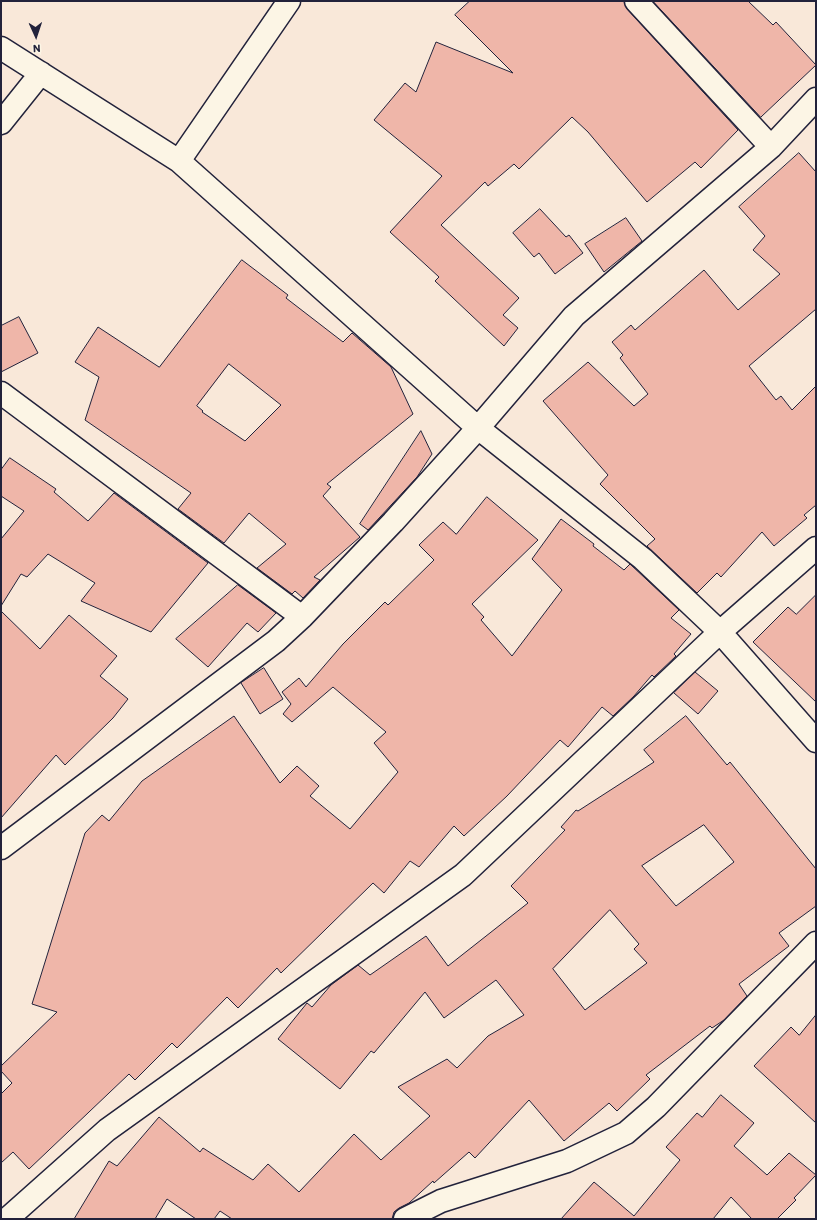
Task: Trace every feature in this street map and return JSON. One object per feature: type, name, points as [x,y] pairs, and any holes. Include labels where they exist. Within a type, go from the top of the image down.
[{"type":"street","points":[[179,161],[289,1]]},
{"type":"street","points":[[636,1],[771,147]]},
{"type":"street","points":[[1,48],[179,161],[478,428],[644,559],[720,632],[816,742]]},
{"type":"street","points":[[1,123],[41,73]]},
{"type":"street","points":[[1,848],[276,641],[302,617],[393,522],[478,428],[574,316],[771,147],[816,99]]},
{"type":"street","points":[[1,393],[302,617]]},
{"type":"street","points":[[8,1219],[107,1130],[463,875],[720,632],[816,548]]},
{"type":"street","points":[[405,1219],[441,1201],[567,1162],[626,1133],[656,1107],[816,943]]},
{"type":"building","points":[[470,1],[624,1],[627,9],[738,130],[701,168],[695,162],[647,202],[588,132],[572,117],[519,169],[514,164],[488,186],[485,182],[441,225],[519,298],[503,315],[518,328],[504,346],[435,281],[439,277],[390,232],[442,176],[374,120],[405,83],[416,92],[436,42],[513,73],[455,15]]},
{"type":"building","points":[[653,1],[748,1],[773,25],[776,22],[816,65],[761,117]]},
{"type":"building","points":[[799,153],[816,172],[816,309],[749,366],[776,400],[781,396],[792,410],[816,386],[816,505],[804,515],[807,518],[774,546],[762,532],[721,577],[717,573],[697,593],[647,546],[655,539],[600,484],[608,475],[543,401],[588,362],[634,406],[648,394],[620,358],[623,355],[612,342],[631,325],[635,330],[704,270],[738,310],[780,274],[753,250],[765,236],[739,207]]},
{"type":"building","points":[[540,209],[566,237],[569,235],[583,253],[555,274],[539,253],[534,257],[513,233]]},
{"type":"building","points":[[626,218],[642,241],[604,272],[585,244]]},
{"type":"building","points":[[242,260],[288,295],[286,298],[343,342],[352,333],[391,367],[413,414],[327,484],[331,487],[323,496],[360,537],[314,577],[320,580],[303,598],[295,591],[292,594],[257,568],[286,544],[249,513],[224,543],[178,509],[191,493],[85,420],[99,377],[75,362],[98,327],[159,367]],"holes":[[[229,364],[281,405],[245,441],[202,412],[203,411],[197,406]]]},
{"type":"building","points":[[19,317],[38,353],[1,372],[1,326]]},
{"type":"building","points":[[421,431],[432,454],[417,477],[368,530],[360,524]]},
{"type":"building","points":[[10,458],[56,489],[54,492],[88,521],[114,493],[208,563],[151,632],[81,601],[95,583],[48,554],[27,577],[21,574],[1,606],[1,539],[24,511],[1,496],[1,470]]},
{"type":"building","points":[[487,497],[538,540],[472,604],[484,617],[481,620],[512,656],[562,590],[532,559],[561,519],[594,544],[593,546],[624,570],[630,564],[679,610],[671,618],[691,634],[674,654],[676,656],[654,677],[652,675],[634,696],[613,716],[602,707],[568,747],[560,740],[507,796],[464,836],[454,826],[419,867],[410,861],[384,893],[373,883],[281,973],[277,968],[238,1008],[227,997],[177,1048],[172,1043],[135,1080],[129,1074],[29,1169],[13,1152],[1,1163],[1,1094],[12,1083],[1,1071],[1,1066],[57,1012],[32,1004],[85,833],[102,815],[109,821],[142,781],[234,716],[280,783],[297,766],[319,786],[310,796],[350,829],[398,772],[374,743],[386,732],[333,687],[292,722],[283,714],[291,704],[282,692],[299,678],[306,687],[343,644],[385,602],[388,605],[434,560],[419,545],[443,522],[456,534]]},
{"type":"building","points":[[238,585],[276,613],[258,632],[247,623],[208,667],[176,639]]},
{"type":"building","points":[[816,595],[816,702],[753,642],[788,607],[796,614]]},
{"type":"building","points":[[1,611],[40,649],[69,615],[117,656],[100,676],[128,699],[113,718],[65,765],[56,755],[1,818]]},
{"type":"building","points":[[264,668],[283,699],[260,714],[241,683]]},
{"type":"building","points":[[695,672],[718,691],[698,714],[674,693]]},
{"type":"building","points":[[686,716],[727,765],[730,762],[816,869],[816,906],[779,933],[789,946],[739,984],[747,996],[724,1020],[712,1028],[710,1026],[646,1075],[650,1079],[617,1111],[609,1103],[564,1141],[529,1100],[475,1158],[469,1152],[434,1183],[433,1181],[409,1203],[394,1212],[392,1219],[232,1219],[220,1211],[214,1219],[196,1219],[167,1199],[155,1219],[74,1219],[109,1161],[117,1166],[159,1117],[200,1152],[203,1148],[253,1180],[268,1164],[299,1192],[354,1134],[381,1160],[430,1116],[398,1087],[447,1059],[457,1068],[488,1036],[524,1015],[496,980],[444,1018],[425,992],[374,1053],[371,1051],[340,1089],[278,1039],[307,1003],[312,1007],[331,985],[358,965],[370,975],[426,936],[448,966],[528,903],[511,886],[565,830],[561,827],[576,810],[578,811],[654,762],[644,750]],"holes":[[[704,825],[734,862],[676,906],[642,866]],[[610,910],[639,944],[634,949],[647,963],[585,1010],[553,969]]]},
{"type":"building","points":[[816,1015],[816,1123],[754,1066],[791,1027],[799,1035]]},
{"type":"building","points":[[721,1095],[754,1123],[734,1146],[767,1175],[789,1153],[816,1175],[794,1198],[796,1200],[777,1219],[752,1219],[731,1197],[713,1219],[561,1219],[594,1182],[634,1216],[680,1160],[666,1147],[697,1113],[702,1117]]}]
